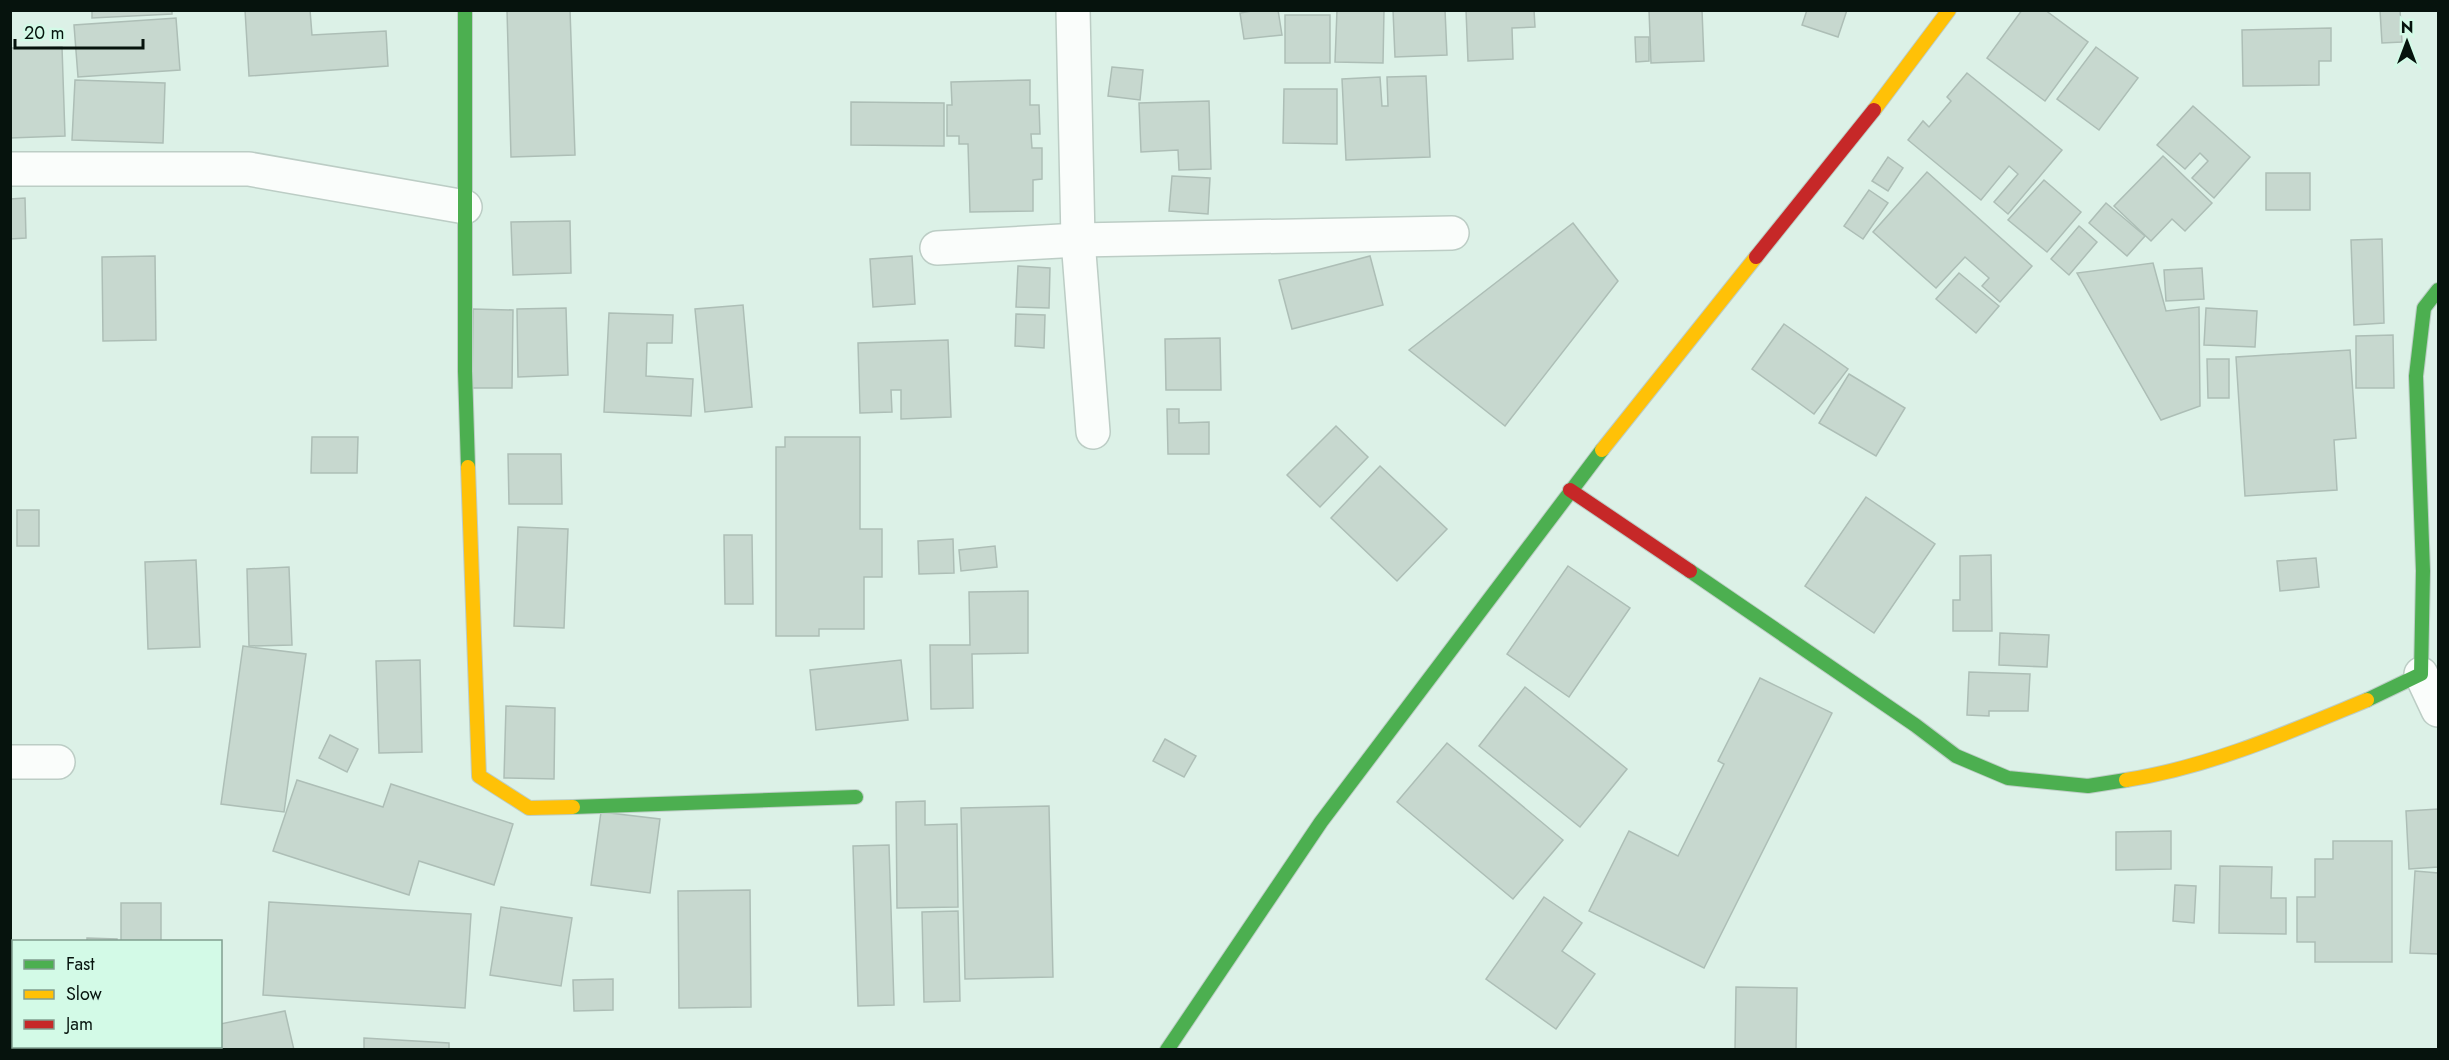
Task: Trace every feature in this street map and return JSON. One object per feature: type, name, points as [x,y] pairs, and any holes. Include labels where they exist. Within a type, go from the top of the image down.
[{"type":"street","points":[[465,10],[465,371],[479,776],[529,808],[856,797]]},
{"type":"street","points":[[1073,10],[1078,240],[1093,432]]},
{"type":"street","points":[[1167,1050],[1321,822],[1570,490],[1876,108],[1949,10]]},
{"type":"street","points":[[10,169],[249,169],[465,207]]},
{"type":"street","points":[[937,248],[1078,240],[1452,233]]},
{"type":"street","points":[[2439,290],[2424,308],[2416,376],[2423,571],[2421,674],[2439,710]]},
{"type":"street","points":[[1570,490],[1915,725],[1956,756],[2008,778],[2088,786],[2166,774],[2278,737],[2386,692],[2421,674]]},
{"type":"street","points":[[10,762],[58,762]]},
{"type":"building","points":[[92,10],[172,10],[172,14],[92,18]]},
{"type":"building","points":[[245,10],[310,10],[312,35],[386,31],[388,66],[249,76]]},
{"type":"building","points":[[507,10],[570,10],[575,155],[511,157]]},
{"type":"building","points":[[1278,10],[1282,35],[1244,39],[1240,13]]},
{"type":"building","points":[[1337,10],[1384,10],[1383,63],[1335,62]]},
{"type":"building","points":[[1393,10],[1445,10],[1447,55],[1395,57]]},
{"type":"building","points":[[1466,10],[1534,10],[1535,27],[1512,28],[1513,59],[1468,61]]},
{"type":"building","points":[[1649,10],[1702,10],[1704,61],[1651,63]]},
{"type":"building","points":[[1807,10],[1847,10],[1838,37],[1802,25]]},
{"type":"building","points":[[2022,10],[2045,10],[2088,42],[2045,101],[1987,58]]},
{"type":"building","points":[[2380,10],[2400,10],[2402,42],[2382,43]]},
{"type":"building","points":[[1285,15],[1330,15],[1330,63],[1285,63]]},
{"type":"building","points":[[176,18],[180,70],[78,77],[74,25]]},
{"type":"building","points":[[2331,28],[2331,61],[2319,61],[2319,85],[2243,86],[2242,30]]},
{"type":"building","points":[[1635,37],[1649,37],[1649,61],[1636,62]]},
{"type":"building","points":[[62,47],[65,136],[10,138],[10,48]]},
{"type":"building","points":[[2096,47],[2138,78],[2099,130],[2057,99]]},
{"type":"building","points":[[1112,67],[1143,70],[1140,100],[1108,96]]},
{"type":"building","points":[[1967,73],[2062,150],[2008,214],[1994,202],[2018,174],[2009,166],[1981,200],[1908,140],[1923,121],[1929,127],[1951,101],[1947,97]]},
{"type":"building","points":[[1426,76],[1430,157],[1346,160],[1342,79],[1380,77],[1382,106],[1388,106],[1387,77]]},
{"type":"building","points":[[75,80],[165,83],[163,143],[72,140]]},
{"type":"building","points":[[1030,80],[1030,105],[1039,105],[1040,134],[1031,134],[1032,148],[1042,148],[1042,179],[1033,180],[1033,211],[970,212],[968,144],[959,144],[959,136],[947,136],[947,105],[952,105],[951,82]]},
{"type":"building","points":[[1284,89],[1337,89],[1337,144],[1283,143]]},
{"type":"building","points":[[1209,101],[1211,169],[1179,170],[1178,150],[1141,152],[1139,103]]},
{"type":"building","points":[[851,102],[944,103],[944,146],[851,145]]},
{"type":"building","points":[[2193,106],[2250,157],[2214,198],[2192,178],[2208,161],[2200,153],[2185,169],[2157,145]]},
{"type":"building","points":[[2163,156],[2212,203],[2185,231],[2172,219],[2151,241],[2114,206]]},
{"type":"building","points":[[1888,157],[1903,168],[1888,191],[1872,181]]},
{"type":"building","points":[[1927,172],[2032,266],[2000,302],[1982,286],[1989,278],[1965,257],[1936,288],[1873,232]]},
{"type":"building","points":[[2266,173],[2310,173],[2310,210],[2266,210]]},
{"type":"building","points":[[1172,176],[1210,178],[1208,214],[1169,211]]},
{"type":"building","points":[[2044,180],[2081,212],[2047,252],[2008,220]]},
{"type":"building","points":[[1869,190],[1888,203],[1863,239],[1844,226]]},
{"type":"building","points":[[25,198],[26,238],[10,239],[10,199]]},
{"type":"building","points":[[2106,203],[2145,236],[2127,256],[2089,223]]},
{"type":"building","points":[[570,221],[571,273],[513,275],[511,222]]},
{"type":"building","points":[[1573,223],[1618,281],[1505,426],[1409,350]]},
{"type":"building","points":[[2079,226],[2097,242],[2069,275],[2051,259]]},
{"type":"building","points":[[2382,239],[2384,323],[2354,325],[2351,240]]},
{"type":"building","points":[[155,256],[156,340],[103,341],[102,257]]},
{"type":"building","points":[[912,256],[915,304],[873,307],[870,259]]},
{"type":"building","points":[[1370,256],[1383,305],[1292,329],[1279,280]]},
{"type":"building","points":[[2153,263],[2166,311],[2199,307],[2200,406],[2161,420],[2077,273]]},
{"type":"building","points":[[1018,266],[1050,268],[1049,308],[1016,307]]},
{"type":"building","points":[[2202,268],[2204,299],[2166,301],[2164,270]]},
{"type":"building","points":[[1959,273],[1999,306],[1976,333],[1936,299]]},
{"type":"building","points":[[743,305],[752,407],[705,412],[695,309]]},
{"type":"building","points":[[566,308],[568,375],[518,377],[517,309]]},
{"type":"building","points":[[2206,308],[2257,311],[2255,347],[2204,345]]},
{"type":"building","points":[[473,309],[513,310],[512,388],[472,388]]},
{"type":"building","points":[[609,313],[673,315],[672,343],[647,343],[646,376],[693,379],[691,416],[604,412]]},
{"type":"building","points":[[1016,314],[1045,315],[1044,348],[1015,346]]},
{"type":"building","points":[[1784,324],[1848,369],[1814,414],[1752,369]]},
{"type":"building","points":[[2393,335],[2394,388],[2356,388],[2356,336]]},
{"type":"building","points":[[1220,338],[1221,390],[1166,390],[1165,339]]},
{"type":"building","points":[[948,340],[951,417],[901,419],[901,390],[891,390],[892,412],[860,413],[858,343]]},
{"type":"building","points":[[2350,350],[2356,438],[2334,440],[2337,490],[2245,496],[2236,357]]},
{"type":"building","points":[[2207,359],[2229,359],[2229,398],[2208,398]]},
{"type":"building","points":[[1849,374],[1905,408],[1876,456],[1819,423]]},
{"type":"building","points":[[1167,409],[1179,409],[1179,423],[1209,422],[1209,454],[1168,454]]},
{"type":"building","points":[[1336,426],[1368,457],[1320,507],[1287,475]]},
{"type":"building","points":[[312,437],[358,437],[357,473],[311,473]]},
{"type":"building","points":[[785,437],[860,437],[860,529],[882,529],[882,577],[864,577],[864,629],[819,629],[819,636],[776,636],[776,447],[785,447]]},
{"type":"building","points":[[508,454],[561,454],[562,504],[509,504]]},
{"type":"building","points":[[1380,466],[1447,529],[1397,581],[1331,518]]},
{"type":"building","points":[[1866,497],[1935,544],[1874,633],[1805,586]]},
{"type":"building","points":[[17,510],[39,510],[39,546],[17,546]]},
{"type":"building","points":[[518,527],[568,529],[564,628],[514,626]]},
{"type":"building","points":[[724,535],[752,535],[753,604],[725,604]]},
{"type":"building","points":[[953,539],[954,573],[919,574],[918,541]]},
{"type":"building","points":[[995,546],[997,567],[961,571],[959,550]]},
{"type":"building","points":[[1991,555],[1992,631],[1953,631],[1953,600],[1960,600],[1960,556]]},
{"type":"building","points":[[2316,558],[2319,587],[2280,591],[2277,561]]},
{"type":"building","points":[[196,560],[200,647],[148,649],[145,562]]},
{"type":"building","points":[[1568,566],[1630,608],[1569,697],[1507,654]]},
{"type":"building","points":[[289,567],[292,645],[249,646],[247,569]]},
{"type":"building","points":[[1028,591],[1028,653],[972,654],[973,708],[931,709],[930,645],[970,645],[969,592]]},
{"type":"building","points":[[2000,633],[2049,635],[2047,667],[1999,665]]},
{"type":"building","points":[[243,646],[306,654],[284,812],[221,804]]},
{"type":"building","points":[[420,660],[422,752],[379,753],[376,661]]},
{"type":"building","points":[[901,660],[908,720],[816,730],[810,670]]},
{"type":"building","points":[[1969,672],[2030,674],[2028,711],[1989,711],[1989,716],[1967,715]]},
{"type":"building","points":[[1760,678],[1832,713],[1704,968],[1589,911],[1629,831],[1678,856],[1724,764],[1718,761]]},
{"type":"building","points":[[1525,687],[1627,769],[1580,827],[1479,746]]},
{"type":"building","points":[[506,706],[555,708],[554,779],[504,778]]},
{"type":"building","points":[[330,735],[358,749],[347,772],[319,758]]},
{"type":"building","points":[[1165,739],[1196,756],[1184,777],[1153,761]]},
{"type":"building","points":[[1447,743],[1563,840],[1513,899],[1397,802]]},
{"type":"building","points":[[297,780],[383,807],[391,784],[513,824],[494,885],[419,861],[409,895],[273,851]]},
{"type":"building","points":[[925,801],[925,825],[957,824],[958,907],[897,908],[896,802]]},
{"type":"building","points":[[1049,806],[1053,977],[965,979],[961,808]]},
{"type":"building","points":[[2438,809],[2438,867],[2409,869],[2406,811]]},
{"type":"building","points":[[601,812],[660,819],[650,893],[591,885]]},
{"type":"building","points":[[2171,831],[2171,869],[2116,870],[2116,832]]},
{"type":"building","points":[[2333,841],[2392,841],[2392,962],[2315,962],[2315,942],[2297,942],[2297,897],[2315,897],[2315,859],[2333,859]]},
{"type":"building","points":[[889,845],[894,1005],[858,1006],[853,846]]},
{"type":"building","points":[[2220,866],[2272,867],[2271,898],[2286,898],[2286,934],[2219,933]]},
{"type":"building","points":[[2415,871],[2438,873],[2438,954],[2410,953]]},
{"type":"building","points":[[2175,885],[2196,886],[2194,923],[2173,921]]},
{"type":"building","points":[[750,890],[751,1007],[679,1008],[678,891]]},
{"type":"building","points":[[1544,897],[1582,923],[1562,951],[1595,974],[1556,1029],[1486,979]]},
{"type":"building","points":[[269,902],[471,914],[465,1008],[263,995]]},
{"type":"building","points":[[121,903],[161,903],[161,940],[121,940]]},
{"type":"building","points":[[501,907],[572,918],[561,986],[490,975]]},
{"type":"building","points":[[958,911],[960,1001],[924,1002],[922,912]]},
{"type":"building","points":[[87,938],[117,939],[117,940],[87,940]]},
{"type":"building","points":[[613,979],[613,1010],[574,1011],[573,980]]},
{"type":"building","points":[[1736,987],[1797,988],[1796,1050],[1735,1050]]},
{"type":"building","points":[[285,1011],[294,1050],[181,1050],[181,1048],[222,1048],[222,1024]]},
{"type":"building","points":[[364,1038],[449,1043],[449,1050],[364,1050]]},
{"type":"traffic: fast","points":[[465,10],[465,371],[468,467]]},
{"type":"traffic: fast","points":[[2367,700],[2421,674],[2423,571],[2416,376],[2424,308],[2438,290]]},
{"type":"traffic: fast","points":[[1167,1050],[1321,822],[1602,450]]},
{"type":"traffic: fast","points":[[1690,571],[1915,725],[1956,756],[2008,778],[2088,786],[2126,780]]},
{"type":"traffic: fast","points":[[573,807],[856,797]]},
{"type":"traffic: slow","points":[[1874,110],[1949,10]]},
{"type":"traffic: slow","points":[[1602,450],[1756,257]]},
{"type":"traffic: slow","points":[[468,467],[479,776],[529,808],[573,807]]},
{"type":"traffic: slow","points":[[2126,780],[2188,767],[2219,757],[2279,736],[2367,700]]},
{"type":"traffic: jam","points":[[1756,257],[1874,110]]},
{"type":"traffic: jam","points":[[1570,490],[1690,571]]}]
